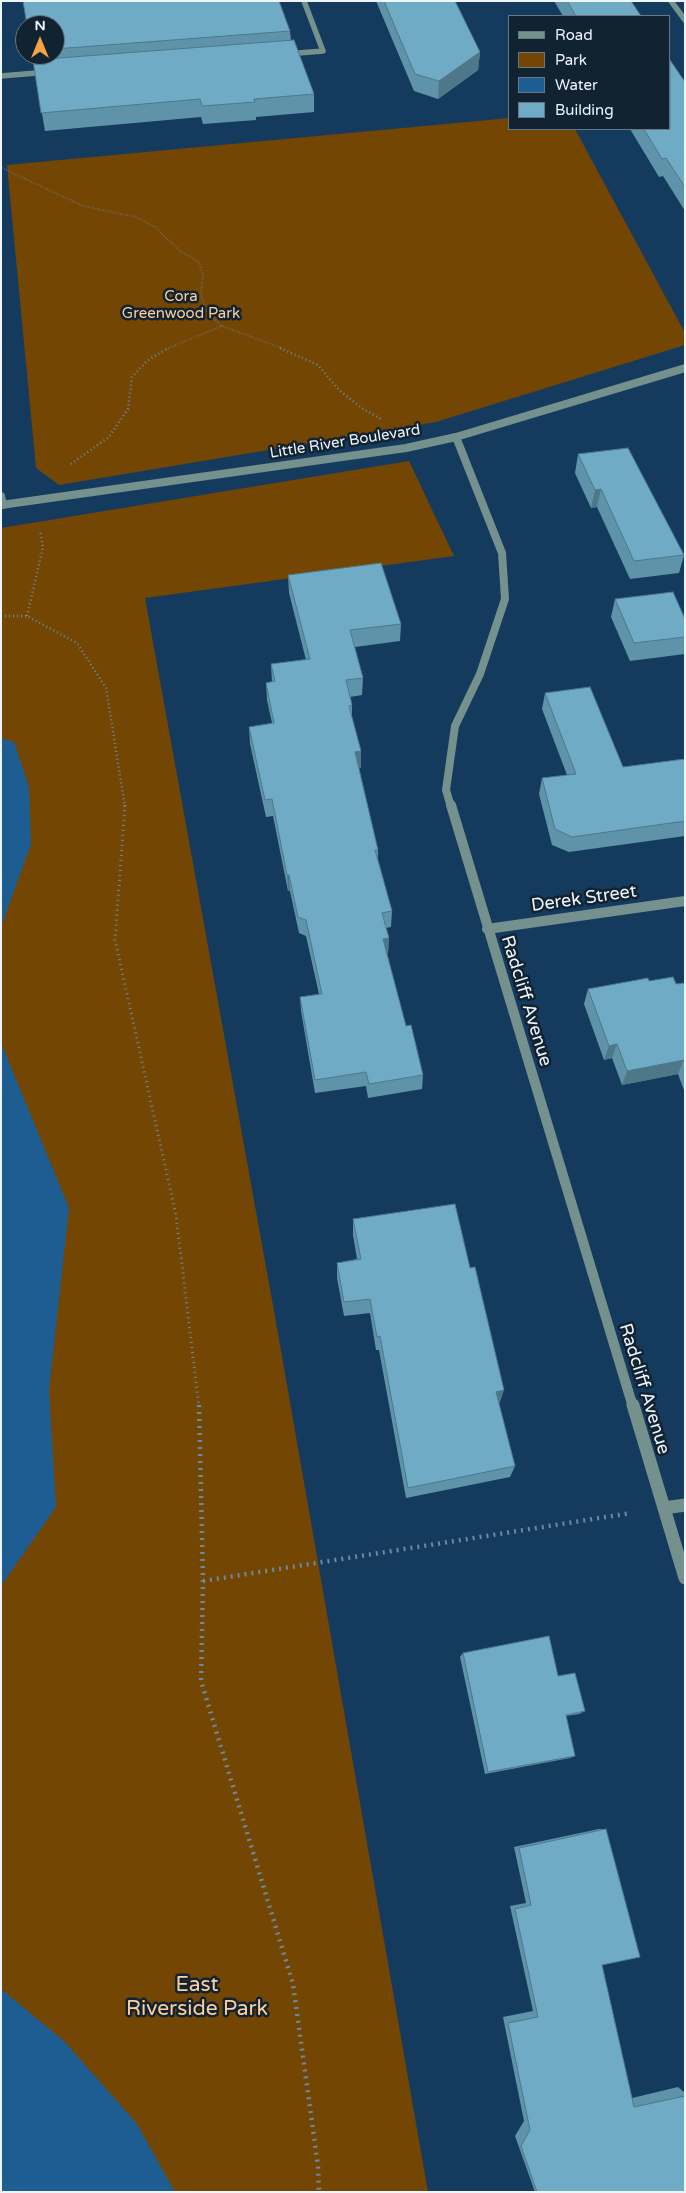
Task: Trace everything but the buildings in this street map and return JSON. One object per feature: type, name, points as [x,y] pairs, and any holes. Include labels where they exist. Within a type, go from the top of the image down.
[{"type":"street","points":[[284,54],[323,51],[304,1]]},
{"type":"street","points":[[671,1],[685,20]]},
{"type":"street","points":[[1,76],[56,72]]},
{"type":"street","name":"Little River Boulevard","points":[[2,505],[387,450],[456,437],[685,368]]},
{"type":"street","name":"Radcliff Avenue","points":[[456,437],[502,552],[505,599],[480,674],[456,726],[446,790],[685,1578]]},
{"type":"street","points":[[1,496],[2,505]]},
{"type":"street","name":"Derek Street","points":[[487,929],[685,901]]},
{"type":"street","points":[[664,1508],[685,1504]]},
{"type":"path","points":[[2,168],[83,206],[136,217],[155,227],[180,250],[198,262],[203,275],[201,294],[206,312],[222,326],[283,349],[318,365],[339,390],[363,409],[387,422],[378,424]]},
{"type":"path","points":[[65,466],[74,463],[109,437],[128,409],[132,377],[147,361],[168,348],[222,326]]},
{"type":"path","points":[[26,616],[43,548],[40,528]]},
{"type":"path","points":[[1,616],[26,616],[76,643],[106,688],[125,800],[115,940],[176,1215],[199,1395],[203,1581],[201,1681],[293,1984],[318,2166],[319,2192]]},
{"type":"path","points":[[203,1581],[664,1508]]},
{"type":"green space","name":"Cora Greenwood Park","points":[[508,118],[508,130],[576,130],[685,333],[685,345],[436,422],[59,485],[36,468],[7,165]]},
{"type":"green space","name":"East Riverside Park","points":[[409,461],[454,556],[145,598],[276,1322],[428,2192],[1,2192],[1,528]]},
{"type":"water","points":[[1,738],[14,742],[29,787],[31,844],[1,927]]},
{"type":"water","points":[[1,1043],[69,1208],[49,1390],[56,1507],[1,1586]]},
{"type":"water","points":[[1,1989],[64,2041],[137,2124],[175,2192],[1,2192]]}]
